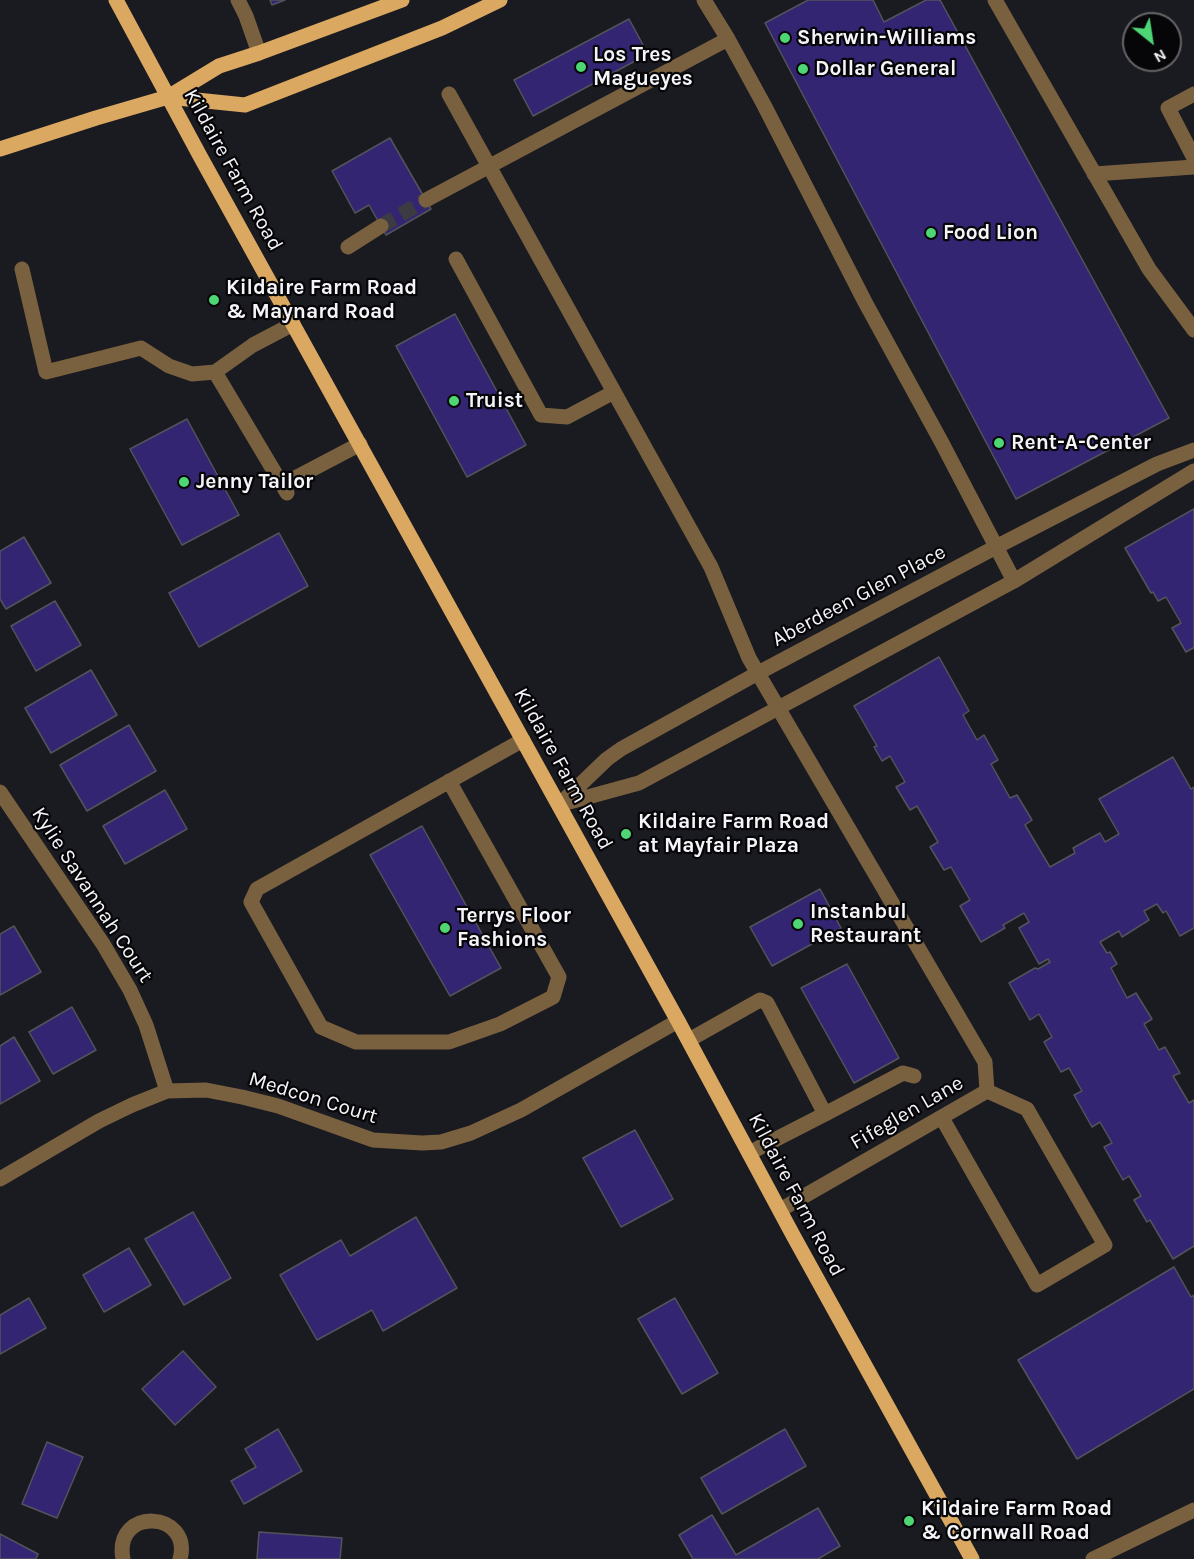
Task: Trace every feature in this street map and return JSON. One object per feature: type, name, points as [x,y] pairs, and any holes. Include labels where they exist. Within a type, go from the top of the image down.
[{"type":"main road","name":"Kildaire Farm Road","points":[[116,0],[972,1559]]},
{"type":"main road","points":[[0,149],[168,97],[219,66],[259,53],[376,4],[402,0]]},
{"type":"main road","points":[[168,97],[245,105],[442,28],[501,0]]},
{"type":"street","points":[[704,0],[764,105],[865,302],[1014,581]]},
{"type":"street","points":[[995,0],[1149,269],[1194,330]]},
{"type":"street","points":[[242,1],[259,53]]},
{"type":"street","points":[[426,200],[728,39]]},
{"type":"street","name":"Fifeglen Lane","points":[[449,94],[711,567],[749,658],[984,1062],[987,1091],[780,1210]]},
{"type":"street","points":[[1194,94],[1168,108],[1194,158]]},
{"type":"street","points":[[1094,174],[1194,167]]},
{"type":"street","points":[[348,247],[381,226]]},
{"type":"street","points":[[456,259],[541,415],[567,417],[614,392]]},
{"type":"street","points":[[22,269],[46,372],[141,348],[169,366],[192,374],[215,372],[253,345],[293,324]]},
{"type":"street","points":[[215,372],[284,489],[360,444]]},
{"type":"street","name":"Aberdeen Glen Place","points":[[559,805],[607,759],[621,749],[996,546],[1156,464],[1194,450]]},
{"type":"street","points":[[559,805],[639,783],[1014,581],[1194,471]]},
{"type":"street","points":[[448,781],[559,977],[553,997],[500,1024],[449,1042],[356,1042],[321,1027],[251,902],[257,889],[448,781],[523,740]]},
{"type":"street","name":"Kylie Savannah Court","points":[[0,792],[103,944],[130,990],[147,1025],[167,1091]]},
{"type":"street","points":[[689,1040],[760,1000],[767,1003],[825,1114]]},
{"type":"street","name":"Medcon Court","points":[[0,1179],[99,1121],[167,1091],[206,1090],[242,1097],[278,1106],[373,1140],[441,1142],[471,1133],[521,1110],[678,1021]]},
{"type":"street","points":[[750,1153],[908,1075]]},
{"type":"street","points":[[942,1118],[1037,1285],[1105,1245],[1027,1109],[987,1091]]},
{"type":"street","points":[[1093,1559],[1194,1510]]},
{"type":"street","points":[[123,1559],[122,1542],[126,1533],[133,1526],[151,1520],[160,1521],[176,1533],[181,1543],[180,1559]]},
{"type":"building","points":[[270,0],[285,0],[272,5]]},
{"type":"building","points":[[808,0],[873,0],[884,22],[926,0],[940,0],[1169,418],[1016,499],[765,23]]},
{"type":"building","name":"Los Tres Magueyes","points":[[629,19],[648,54],[533,116],[514,80]]},
{"type":"building","points":[[390,138],[431,209],[386,235],[369,205],[355,213],[332,171]]},
{"type":"building","points":[[455,314],[526,445],[467,477],[396,346]]},
{"type":"building","name":"Jenny Tailor","points":[[187,419],[239,515],[182,545],[130,449]]},
{"type":"building","points":[[1194,509],[1194,649],[1186,652],[1172,628],[1181,623],[1166,597],[1158,601],[1153,592],[1151,593],[1125,548]]},
{"type":"building","points":[[279,533],[308,586],[199,647],[169,593]]},
{"type":"building","points":[[24,537],[51,583],[6,609],[0,599],[0,551]]},
{"type":"building","points":[[55,601],[81,645],[36,671],[11,626]]},
{"type":"building","points":[[939,657],[969,711],[963,715],[977,740],[984,735],[998,760],[991,764],[1010,798],[1017,795],[1032,820],[1025,825],[1050,867],[1075,853],[1073,848],[1100,833],[1105,842],[1119,834],[1099,799],[1173,757],[1191,789],[1194,787],[1194,928],[1180,936],[1166,911],[1163,913],[1157,904],[1144,911],[1149,920],[1122,937],[1119,931],[1100,942],[1117,964],[1111,968],[1127,998],[1136,993],[1152,1019],[1144,1024],[1159,1050],[1165,1047],[1180,1073],[1173,1076],[1189,1103],[1194,1100],[1194,1246],[1173,1259],[1150,1220],[1147,1222],[1134,1200],[1141,1196],[1129,1176],[1123,1180],[1104,1147],[1112,1143],[1100,1122],[1092,1127],[1074,1095],[1082,1091],[1069,1068],[1061,1072],[1044,1042],[1052,1037],[1039,1014],[1030,1020],[1009,983],[1050,962],[1048,959],[1039,964],[1019,928],[1029,922],[1024,913],[1003,925],[1005,928],[981,942],[960,906],[970,900],[951,867],[944,870],[930,847],[938,842],[917,806],[910,810],[896,787],[905,782],[890,756],[882,761],[874,747],[877,746],[854,706]]},
{"type":"building","points":[[91,670],[117,715],[51,753],[25,708]]},
{"type":"building","points":[[129,725],[156,771],[87,811],[60,765]]},
{"type":"building","points":[[165,790],[187,829],[125,864],[103,826]]},
{"type":"building","points":[[422,826],[501,968],[450,996],[370,855]]},
{"type":"building","points":[[820,889],[841,928],[772,966],[750,927]]},
{"type":"building","points":[[14,926],[41,972],[0,995],[0,934]]},
{"type":"building","points":[[847,964],[899,1058],[854,1083],[801,988]]},
{"type":"building","points":[[72,1007],[96,1050],[53,1074],[29,1032]]},
{"type":"building","points":[[14,1037],[40,1081],[0,1104],[0,1046]]},
{"type":"building","points":[[635,1130],[673,1199],[621,1227],[583,1158]]},
{"type":"building","points":[[193,1212],[231,1278],[184,1305],[145,1239]]},
{"type":"building","points":[[416,1217],[457,1288],[383,1331],[372,1310],[317,1340],[280,1275],[341,1240],[350,1256]]},
{"type":"building","points":[[129,1248],[151,1285],[104,1312],[83,1275]]},
{"type":"building","points":[[1174,1267],[1191,1297],[1194,1295],[1194,1389],[1077,1459],[1018,1360]]},
{"type":"building","points":[[29,1298],[46,1328],[0,1354],[0,1315]]},
{"type":"building","points":[[675,1298],[718,1373],[682,1394],[638,1319]]},
{"type":"building","points":[[183,1351],[216,1387],[175,1425],[142,1389]]},
{"type":"building","points":[[278,1429],[302,1471],[244,1504],[231,1481],[256,1467],[245,1449]]},
{"type":"building","points":[[785,1429],[806,1466],[722,1514],[701,1478]]},
{"type":"building","points":[[47,1442],[83,1457],[57,1518],[22,1504]]},
{"type":"building","points":[[818,1508],[840,1546],[818,1559],[693,1559],[679,1535],[712,1515],[736,1555]]},
{"type":"building","points":[[259,1532],[342,1538],[340,1559],[257,1559]]},
{"type":"building","points":[[0,1534],[38,1554],[36,1559],[0,1559]]},
{"type":"tunnel","points":[[381,226],[426,200]]},
{"type":"place","name":"Sherwin-Williams","points":[[785,38]]},
{"type":"place","name":"Los Tres Magueyes","points":[[581,67]]},
{"type":"place","name":"Dollar General","points":[[803,69]]},
{"type":"place","name":"Food Lion","points":[[931,233]]},
{"type":"place","name":"Kildaire Farm Road & Maynard Road","points":[[214,300]]},
{"type":"place","name":"Truist","points":[[454,401]]},
{"type":"place","name":"Rent-A-Center","points":[[999,443]]},
{"type":"place","name":"Jenny Tailor","points":[[184,482]]},
{"type":"place","name":"Kildaire Farm Road at Mayfair Plaza","points":[[626,834]]},
{"type":"place","name":"Instanbul Restaurant","points":[[798,924]]},
{"type":"place","name":"Terrys Floor Fashions","points":[[445,928]]},
{"type":"place","name":"Kildaire Farm Road & Cornwall Road","points":[[909,1521]]}]
